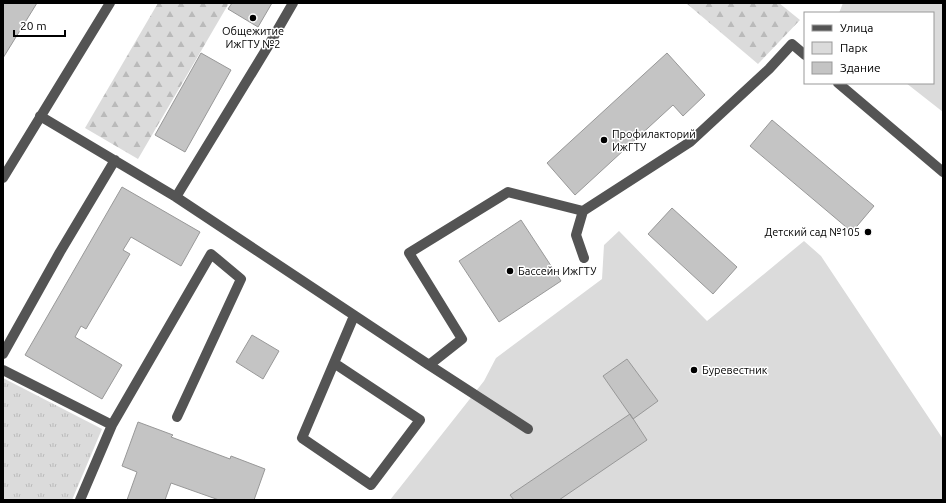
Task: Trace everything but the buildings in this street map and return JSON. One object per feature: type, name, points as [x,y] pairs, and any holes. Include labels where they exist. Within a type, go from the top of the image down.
[{"type":"street","points":[[3,178],[110,3]]},
{"type":"street","points":[[176,197],[293,3]]},
{"type":"street","points":[[584,258],[576,235],[583,211],[690,142],[769,68],[792,44],[804,53]]},
{"type":"street","points":[[839,84],[943,172]]},
{"type":"street","points":[[40,116],[176,197],[429,366],[528,429]]},
{"type":"street","points":[[3,354],[60,252],[115,160]]},
{"type":"street","points":[[429,366],[462,339],[409,253],[508,192],[583,211]]},
{"type":"street","points":[[80,500],[112,424],[211,254],[241,279],[177,417]]},
{"type":"street","points":[[334,363],[420,420],[371,485],[302,438],[354,316]]},
{"type":"street","points":[[3,370],[112,424]]},
{"type":"green space","points":[[158,3],[229,3],[138,159],[85,128]]},
{"type":"green space","points":[[686,3],[779,3],[800,20],[758,64]]},
{"type":"green space","points":[[843,3],[943,3],[943,112],[907,84],[934,84],[934,12],[839,12]]},
{"type":"green space","name":"Буревестник","points":[[619,231],[707,321],[804,241],[821,256],[943,439],[943,500],[390,500],[484,381],[496,358],[602,279],[604,245]]},
{"type":"green space","points":[[3,378],[102,429],[72,500],[3,500]]},
{"type":"place","name":"Общежитие ИжГТУ №2","points":[[253,18]]},
{"type":"place","name":"Профилакторий ИжГТУ","points":[[604,140]]},
{"type":"place","name":"Детский сад №105","points":[[868,232]]},
{"type":"place","name":"Бассейн ИжГТУ","points":[[510,271]]},
{"type":"place","name":"Буревестник","points":[[694,370]]}]
